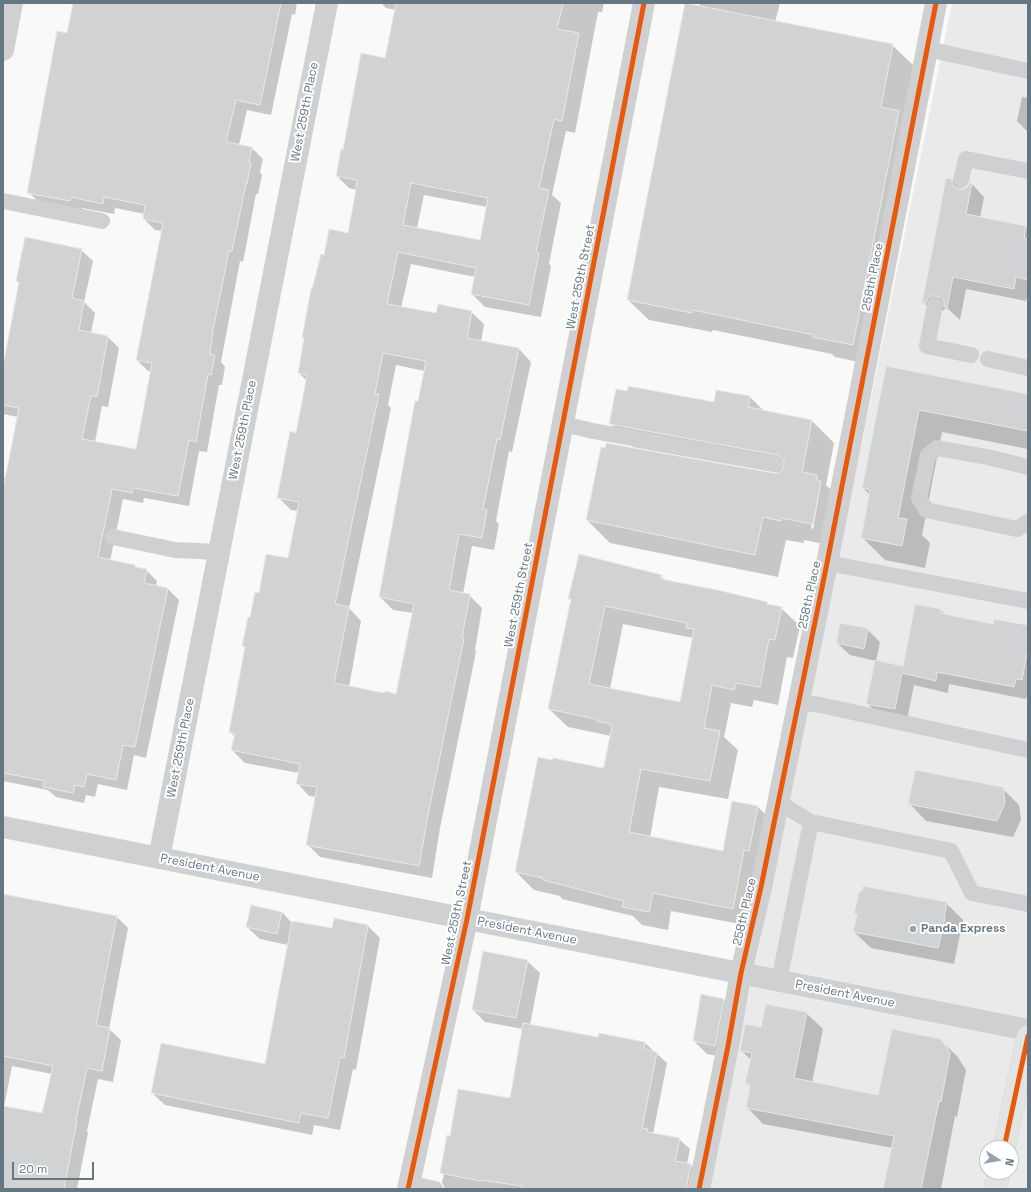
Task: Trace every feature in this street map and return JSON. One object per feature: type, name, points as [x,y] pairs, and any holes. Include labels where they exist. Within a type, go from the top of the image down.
[{"type":"highway","points":[[1006,1140],[1028,1036]]},
{"type":"street","points":[[3,50],[12,3]]},
{"type":"street","name":"West 259th Place","points":[[159,858],[327,3]]},
{"type":"street","name":"West 259th Street","points":[[409,1186],[467,918],[644,3]]},
{"type":"street","name":"258th Place","points":[[699,1189],[741,973],[761,887],[827,563],[936,3]]},
{"type":"street","name":"President Avenue","points":[[3,827],[1028,1030]]},
{"type":"lane","points":[[927,49],[1028,71]]},
{"type":"lane","points":[[962,180],[966,159],[1028,171]]},
{"type":"lane","points":[[3,201],[102,221]]},
{"type":"lane","points":[[935,305],[927,346],[971,355]]},
{"type":"lane","points":[[988,359],[1028,368]]},
{"type":"lane","points":[[563,424],[775,464]]},
{"type":"lane","points":[[1028,467],[987,457],[937,448],[928,455],[919,498],[926,510],[1017,529],[1028,522]]},
{"type":"lane","points":[[113,536],[175,550],[219,552]]},
{"type":"lane","points":[[827,563],[1028,601]]},
{"type":"lane","points":[[799,702],[820,705],[1028,750]]},
{"type":"lane","points":[[778,802],[811,822],[951,851],[972,893],[1028,904]]},
{"type":"lane","points":[[779,981],[811,822]]},
{"type":"lane","points":[[409,1186],[435,1189]]},
{"type":"shaded area","points":[[952,3],[1028,3],[1028,1189],[709,1189]]},
{"type":"building","points":[[73,3],[281,3],[260,105],[236,100],[226,142],[252,147],[249,162],[251,163],[232,251],[229,251],[213,330],[210,354],[215,355],[211,375],[208,374],[196,442],[189,440],[178,496],[133,488],[132,493],[112,489],[98,557],[147,569],[144,583],[168,588],[135,747],[123,745],[116,780],[87,774],[84,787],[75,785],[73,793],[43,787],[45,781],[3,773],[3,489],[19,408],[3,405],[3,366],[19,282],[16,281],[25,237],[82,249],[72,298],[84,301],[79,330],[108,336],[97,397],[91,395],[82,439],[136,449],[152,363],[136,360],[163,223],[143,219],[145,205],[104,197],[103,204],[71,197],[70,201],[27,193],[57,31],[67,33]]},
{"type":"building","points":[[396,3],[563,3],[557,29],[579,33],[562,121],[554,119],[539,188],[549,190],[536,252],[539,253],[529,305],[471,294],[476,268],[398,252],[387,304],[436,313],[438,304],[472,311],[467,338],[519,348],[500,440],[497,439],[483,509],[487,510],[482,538],[459,534],[449,590],[470,594],[462,638],[464,638],[419,866],[306,845],[317,787],[296,784],[300,764],[231,750],[235,734],[229,732],[245,647],[242,646],[248,617],[250,617],[255,592],[259,593],[266,554],[288,558],[299,502],[277,498],[290,431],[296,433],[307,375],[298,373],[304,338],[302,337],[311,289],[321,254],[324,255],[329,229],[348,233],[357,180],[336,176],[341,149],[343,150],[361,53],[385,58]],"holes":[[[411,183],[488,198],[480,240],[403,225]],[[383,353],[426,361],[418,401],[415,401],[379,597],[414,604],[396,694],[334,683],[349,607],[335,604],[379,394],[375,394]]]},
{"type":"building","points":[[685,3],[893,44],[881,107],[899,111],[853,345],[813,337],[814,335],[693,310],[692,313],[627,300]]},
{"type":"building","points":[[946,178],[952,179],[954,187],[959,189],[964,189],[970,182],[972,183],[966,214],[1026,226],[1024,238],[1028,239],[1028,280],[1016,277],[1014,289],[953,277],[947,308],[944,307],[942,298],[936,296],[928,298],[926,303],[922,303]]},
{"type":"building","points":[[886,366],[1028,394],[1028,431],[919,410],[898,518],[907,519],[902,546],[861,538],[870,490],[862,488]]},
{"type":"building","points":[[628,386],[714,402],[716,390],[750,396],[748,407],[812,420],[802,472],[817,475],[817,480],[821,481],[813,524],[781,518],[781,521],[763,517],[755,555],[586,520],[601,447],[605,448],[606,443],[773,473],[779,473],[784,466],[784,460],[777,455],[609,424],[616,389],[627,391]]},
{"type":"building","points":[[579,554],[662,575],[661,579],[722,591],[782,607],[775,640],[769,639],[760,687],[736,683],[734,690],[712,685],[704,728],[720,731],[710,781],[641,769],[629,832],[723,851],[732,801],[758,806],[749,851],[744,850],[733,909],[653,893],[649,912],[622,907],[624,901],[543,880],[543,878],[515,872],[538,757],[552,760],[553,758],[603,768],[612,726],[611,724],[596,721],[596,719],[548,709],[571,599],[568,599]],"holes":[[[605,606],[687,623],[686,628],[694,629],[680,702],[589,684]]]},
{"type":"building","points":[[915,604],[941,609],[940,613],[993,624],[994,619],[1028,625],[1028,648],[1022,680],[1016,679],[1014,687],[937,672],[936,681],[902,673],[895,709],[866,704],[875,660],[903,666]]},
{"type":"building","points":[[840,623],[868,628],[864,649],[836,643]]},
{"type":"building","points":[[915,770],[1003,787],[1005,803],[997,821],[908,804]]},
{"type":"building","points":[[863,886],[947,902],[938,948],[853,932],[857,914],[854,914],[859,891],[862,891]]},
{"type":"building","points":[[3,894],[117,916],[96,1025],[110,1028],[102,1071],[87,1068],[64,1189],[3,1189],[3,1106],[42,1113],[53,1066],[3,1056]]},
{"type":"building","points":[[251,905],[282,912],[277,934],[246,927]]},
{"type":"building","points":[[334,918],[368,925],[344,1058],[340,1057],[328,1118],[301,1113],[299,1123],[151,1093],[161,1043],[265,1064],[292,921],[332,928]]},
{"type":"building","points":[[483,951],[528,960],[516,1018],[472,1010]]},
{"type":"building","points":[[701,994],[724,999],[715,1046],[693,1041]]},
{"type":"building","points":[[766,1004],[807,1012],[794,1078],[878,1095],[892,1029],[941,1039],[950,1053],[941,1102],[939,1101],[921,1189],[883,1189],[894,1136],[746,1108],[750,1084],[745,1083],[752,1053],[740,1051],[745,1024],[761,1027]]},
{"type":"building","points":[[523,1023],[598,1037],[599,1033],[645,1042],[644,1049],[657,1052],[642,1128],[648,1129],[647,1132],[680,1138],[675,1161],[691,1164],[686,1189],[522,1189],[522,1186],[480,1181],[440,1173],[447,1135],[450,1136],[458,1089],[510,1098]]},
{"type":"cycle path","points":[[408,1189],[467,919],[644,3]]},
{"type":"cycle path","points":[[699,1189],[741,973],[761,887],[827,563],[936,3]]},
{"type":"cycle path","points":[[1006,1140],[1028,1036]]},
{"type":"place","name":"Panda Express","points":[[913,929]]}]
